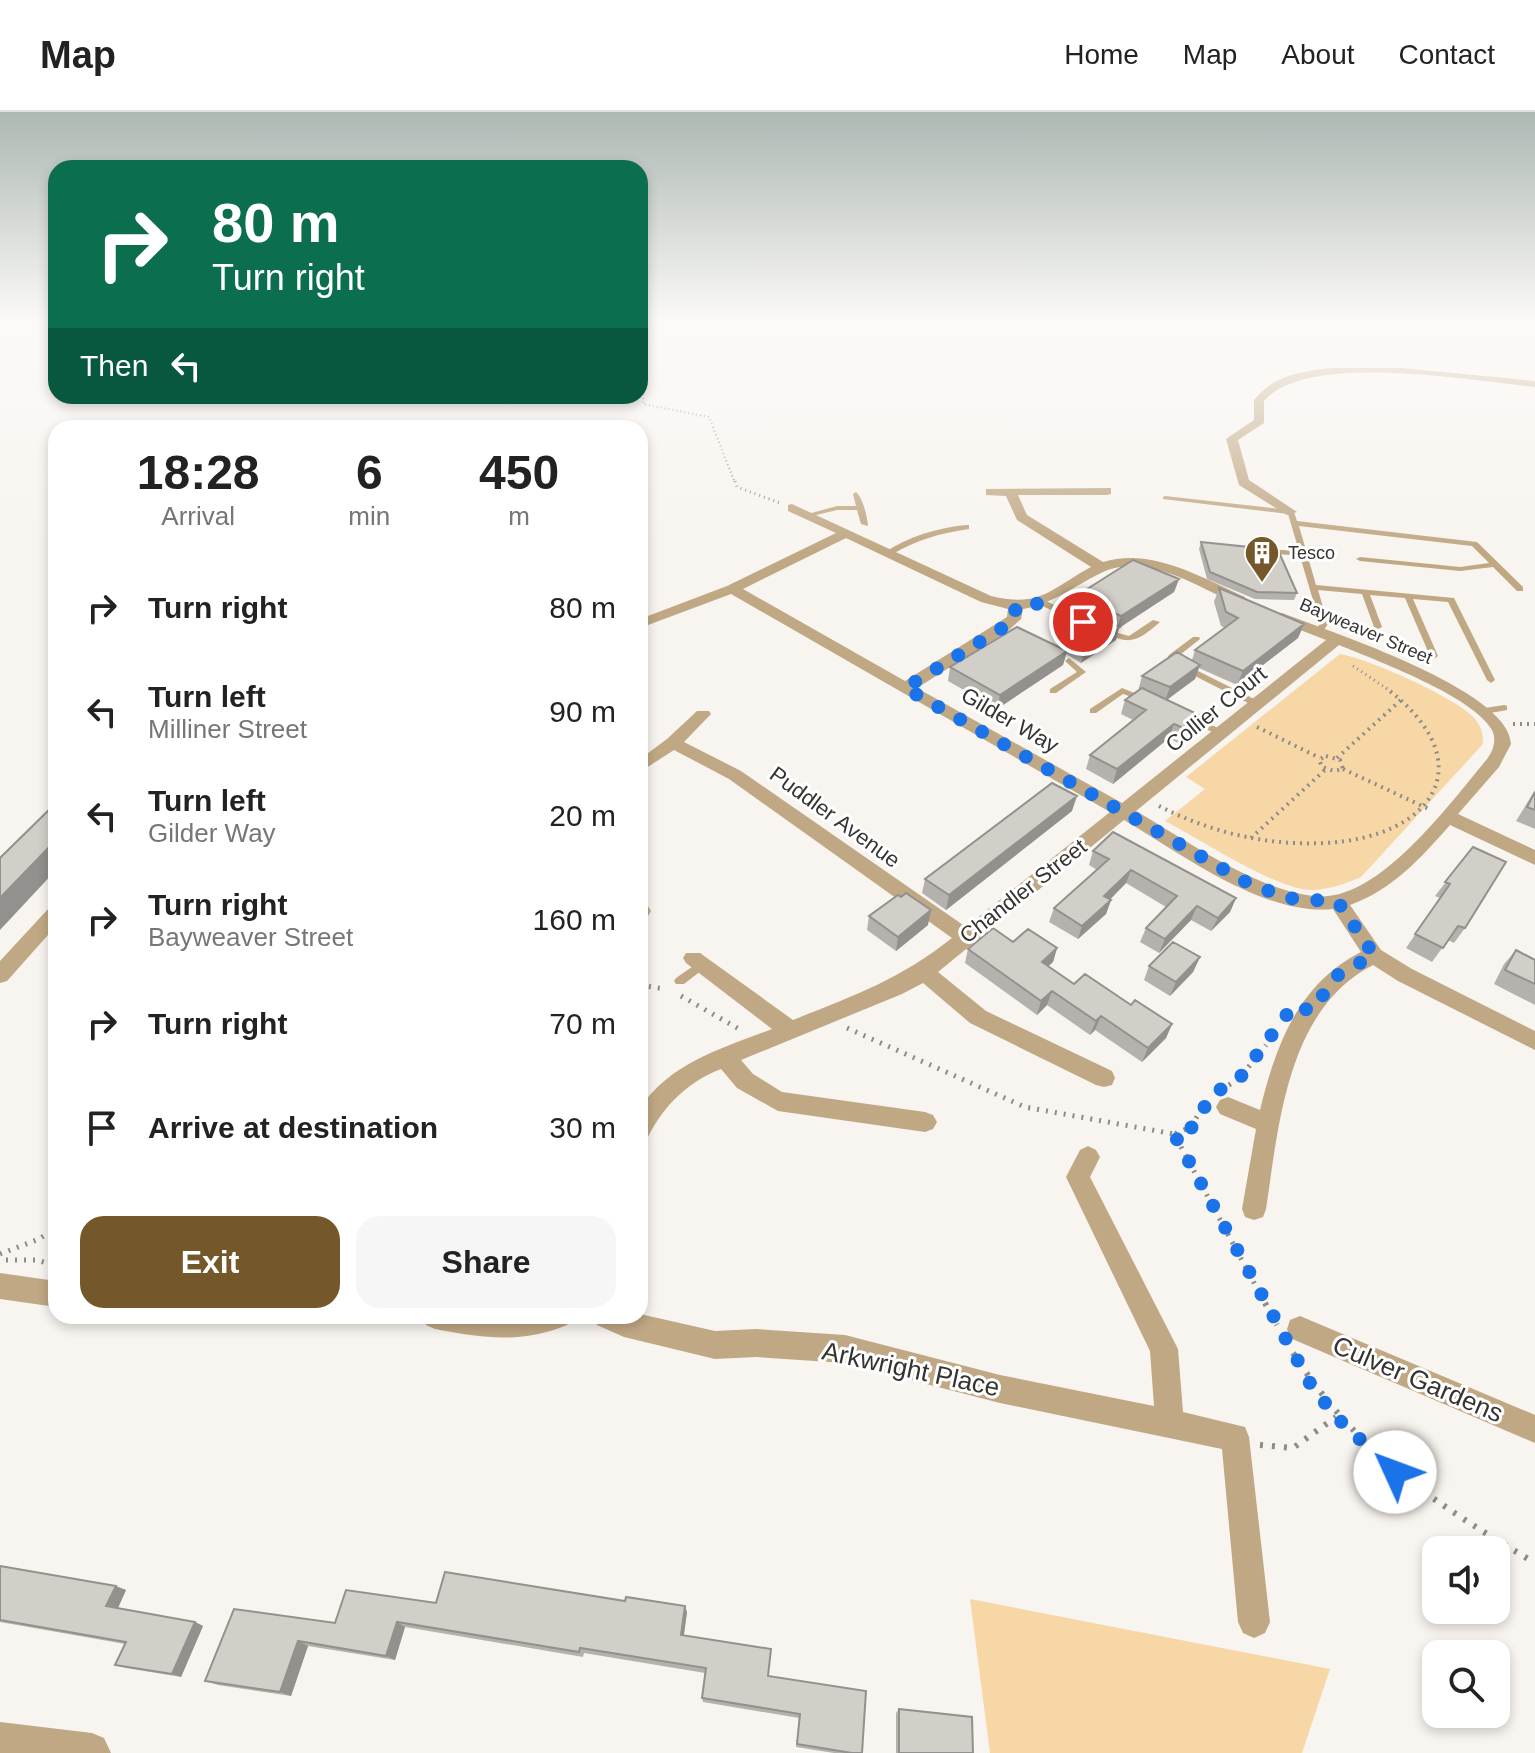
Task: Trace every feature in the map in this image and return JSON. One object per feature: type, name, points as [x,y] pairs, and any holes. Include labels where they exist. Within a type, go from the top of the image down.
[{"type":"street","points":[[1260,399],[1260,421],[1232,439],[1243,482],[1292,518]]},
{"type":"street","points":[[990,492],[1107,491]]},
{"type":"street","points":[[1010,492],[1022,517],[1101,567]]},
{"type":"street","points":[[792,508],[986,599],[1016,606],[1011,630],[905,688]]},
{"type":"street","points":[[648,621],[732,589],[846,533]]},
{"type":"street","name":"Bayweaver Street","points":[[1016,606],[1043,603],[1101,567],[1131,562],[1152,566],[1318,632],[1329,645],[1447,687],[1485,711]]},
{"type":"street","name":"Gilder Way","points":[[732,589],[1267,892],[1317,902],[1338,902],[1365,892],[1393,872],[1447,816]]},
{"type":"street","name":"Collier Court","points":[[1123,812],[1329,645]]},
{"type":"street","points":[[1485,711],[1498,725],[1504,739],[1500,753],[1447,816],[1535,858]]},
{"type":"street","points":[[648,761],[673,743],[703,714]]},
{"type":"street","name":"Puddler Avenue","points":[[673,743],[735,775],[965,937]]},
{"type":"street","name":"Chandler Street","points":[[648,1115],[673,1083],[724,1057],[895,988],[924,972],[1123,812]]},
{"type":"street","points":[[1338,902],[1374,955],[1405,975],[1535,1041]]},
{"type":"street","points":[[0,975],[48,922]]},
{"type":"street","points":[[1254,1209],[1268,1124],[1288,1053],[1314,1005],[1338,975],[1374,955]]},
{"type":"street","points":[[698,961],[790,1030]]},
{"type":"street","points":[[924,972],[978,1017],[1104,1078]]},
{"type":"street","points":[[724,1057],[745,1081],[778,1101],[925,1122]]},
{"type":"street","points":[[1219,1098],[1268,1124]]},
{"type":"street","points":[[1088,1157],[1078,1177],[1164,1349],[1169,1421]]},
{"type":"street","points":[[0,1286],[48,1293]]},
{"type":"street","points":[[479,1324],[496,1327],[531,1327],[538,1324]]},
{"type":"street","name":"Arkwright Place","points":[[624,1324],[715,1345],[756,1343],[845,1349],[1000,1389],[1169,1421],[1235,1437]]},
{"type":"street","name":"Culver Gardens","points":[[1290,1336],[1535,1429]]},
{"type":"street","points":[[1235,1437],[1254,1622]]},
{"type":"street","points":[[0,1739],[92,1750],[94,1753]]},
{"type":"lane","points":[[856,494],[865,524]]},
{"type":"lane","points":[[1165,498],[1474,544],[1520,589]]},
{"type":"lane","points":[[808,515],[837,508],[861,508]]},
{"type":"lane","points":[[1292,518],[1324,624],[1318,632]]},
{"type":"lane","points":[[888,553],[918,536],[966,527]]},
{"type":"lane","points":[[1260,550],[1303,554]]},
{"type":"lane","points":[[1360,559],[1460,569],[1495,564]]},
{"type":"lane","points":[[1313,587],[1451,600],[1491,680]]},
{"type":"lane","points":[[1365,592],[1378,627]]},
{"type":"lane","points":[[1408,596],[1434,656]]},
{"type":"lane","points":[[1043,603],[1099,628]]},
{"type":"lane","points":[[1111,633],[1130,639],[1156,622]]},
{"type":"lane","points":[[1185,667],[1172,657],[1196,639]]},
{"type":"lane","points":[[1053,691],[1082,672],[1069,661]]},
{"type":"lane","points":[[1198,674],[1257,704]]},
{"type":"lane","points":[[1093,711],[1122,691],[1143,698]]},
{"type":"lane","points":[[1485,711],[1504,708]]},
{"type":"lane","points":[[1181,713],[1221,733]]},
{"type":"lane","points":[[680,981],[698,961]]},
{"type":"path","points":[[643,404],[709,417],[737,487],[792,508]]},
{"type":"path","points":[[1142,796],[1167,811],[1206,827],[1251,838],[1304,842],[1354,839],[1376,835],[1402,824],[1423,807],[1437,789],[1441,770],[1438,748],[1424,724],[1402,699],[1329,645]]},
{"type":"path","points":[[1337,758],[1402,699]]},
{"type":"path","points":[[1238,718],[1320,758],[1337,758],[1344,764],[1343,769]]},
{"type":"path","points":[[1320,758],[1319,762],[1326,769]]},
{"type":"path","points":[[1251,838],[1326,769],[1343,769],[1447,816]]},
{"type":"path","points":[[648,986],[672,991],[709,1010],[758,1042]]},
{"type":"path","points":[[830,1013],[844,1027],[1025,1107],[1174,1134],[1185,1132],[1198,1123],[1239,1079],[1270,1039]]},
{"type":"path","points":[[1174,1134],[1290,1336],[1311,1385],[1336,1417],[1395,1472],[1464,1521],[1535,1563]]},
{"type":"path","points":[[0,1257],[48,1233]]},
{"type":"path","points":[[0,1257],[48,1263]]},
{"type":"path","points":[[1235,1437],[1269,1448],[1293,1448],[1336,1417]]},
{"type":"shaded area","points":[[1340,654],[1389,671],[1447,699],[1472,716],[1483,736],[1483,744],[1361,877],[1326,889],[1297,888],[1259,873],[1165,821],[1205,789],[1186,777]]},
{"type":"shaded area","points":[[970,1599],[1330,1669],[1302,1753],[990,1753]]},
{"type":"building","name":"Tesco","points":[[1201,542],[1278,550],[1297,593],[1257,592],[1210,572]]},
{"type":"building","points":[[1133,560],[1179,579],[1121,616],[1076,596]]},
{"type":"building","points":[[1219,588],[1304,624],[1243,671],[1195,650],[1238,618],[1226,612]]},
{"type":"building","points":[[1094,617],[1120,627],[1085,649],[1063,637]]},
{"type":"building","points":[[1017,627],[1067,651],[1000,695],[950,667]]},
{"type":"building","points":[[1177,652],[1200,665],[1170,687],[1142,676]]},
{"type":"building","points":[[1142,688],[1199,715],[1183,728],[1174,724],[1117,769],[1090,755],[1146,710],[1125,700]]},
{"type":"building","points":[[1052,783],[1077,796],[949,895],[925,879]]},
{"type":"building","points":[[1535,792],[1535,810],[1527,807]]},
{"type":"building","points":[[48,811],[48,848],[0,898],[0,858]]},
{"type":"building","points":[[1113,832],[1236,898],[1218,918],[1197,906],[1165,939],[1146,928],[1177,896],[1131,870],[1104,896],[1111,900],[1082,926],[1054,908],[1109,859],[1093,851]]},
{"type":"building","points":[[1473,847],[1506,862],[1465,928],[1458,926],[1443,948],[1415,934],[1450,884],[1445,882]]},
{"type":"building","points":[[906,893],[931,910],[898,937],[869,916],[898,895],[901,897]]},
{"type":"building","points":[[993,928],[1013,942],[1028,929],[1057,948],[1042,962],[1074,984],[1085,974],[1131,1005],[1135,1000],[1172,1024],[1148,1048],[1101,1016],[1096,1021],[1052,991],[1041,1001],[968,949]]},
{"type":"building","points":[[1173,942],[1200,957],[1176,982],[1149,966]]},
{"type":"building","points":[[1516,950],[1535,960],[1535,984],[1505,970]]},
{"type":"building","points":[[0,1566],[116,1586],[106,1606],[195,1622],[172,1674],[115,1665],[126,1642],[0,1620]]},
{"type":"building","points":[[445,1572],[625,1601],[626,1597],[685,1606],[681,1635],[771,1649],[768,1676],[866,1691],[862,1753],[797,1744],[800,1714],[702,1698],[706,1668],[580,1648],[579,1652],[397,1622],[386,1656],[298,1641],[280,1692],[205,1681],[234,1609],[335,1623],[346,1590],[436,1603]]},
{"type":"building","points":[[899,1709],[972,1717],[973,1753],[899,1753]]},
{"type":"place","name":"Tesco","points":[[1262,584]]},
{"type":"route","points":[[1083,622],[1043,603],[1016,606],[1014,619],[1004,627],[905,688],[1246,882],[1287,898],[1338,902],[1374,955],[1338,975],[1311,1011],[1294,1005],[1239,1079],[1209,1096],[1198,1123],[1185,1132],[1174,1134],[1311,1385],[1336,1417],[1395,1472]]}]
